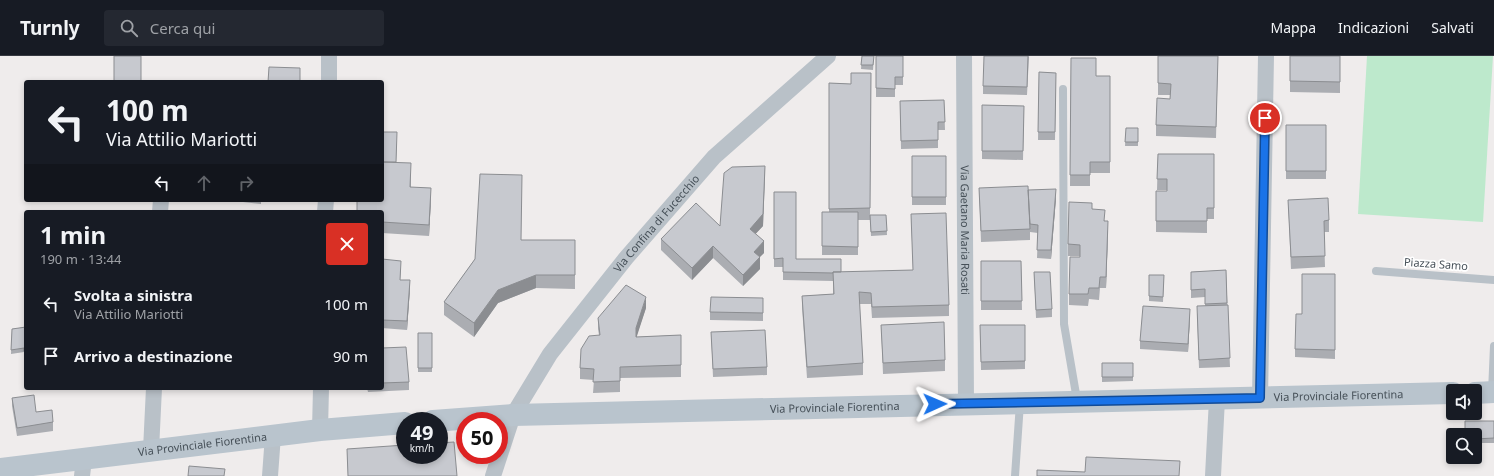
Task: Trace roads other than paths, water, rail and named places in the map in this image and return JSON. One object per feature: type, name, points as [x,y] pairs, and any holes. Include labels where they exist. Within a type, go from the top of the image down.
[{"type":"main road","name":"Via Provinciale Fiorentina","points":[[448,420],[513,415],[1020,402],[1446,394]]},
{"type":"main road","name":"Via Provinciale Fiorentina","points":[[0,469],[83,467],[151,450],[273,435],[396,424]]},
{"type":"street","points":[[328,80],[329,56]]},
{"type":"street","name":"Via Confina di Fucecchio","points":[[493,476],[513,415],[550,354],[626,258],[702,169],[752,122],[828,56]]},
{"type":"street","name":"Via Gaetano Maria Rosati","points":[[964,56],[966,404]]},
{"type":"street","points":[[1260,398],[1266,56]]},
{"type":"street","points":[[151,450],[154,390]]},
{"type":"street","points":[[320,430],[321,390]]},
{"type":"street","points":[[1212,476],[1217,399]]},
{"type":"street","points":[[270,476],[273,435]]},
{"type":"lane","points":[[1063,88],[1064,324],[1077,401]]},
{"type":"lane","name":"Piazza Samo","points":[[1376,271],[1494,280]]},
{"type":"lane","points":[[1487,393],[1494,346]]},
{"type":"lane","points":[[1015,476],[1020,402]]}]
